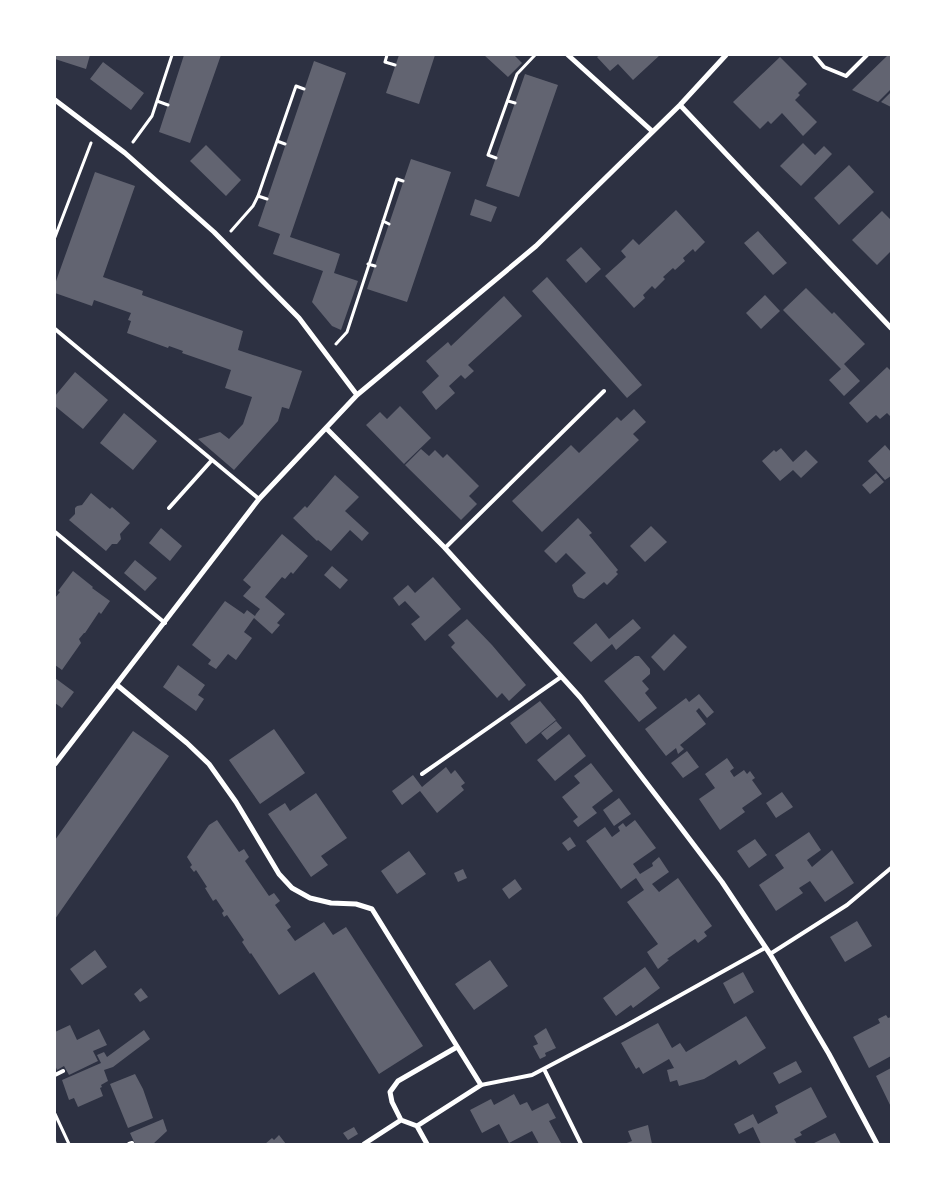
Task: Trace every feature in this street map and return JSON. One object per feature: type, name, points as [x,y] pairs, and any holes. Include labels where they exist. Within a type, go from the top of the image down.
[{"type":"street","points":[[568,55],[652,131]]},
{"type":"street","points":[[55,764],[259,499],[356,395],[536,246],[680,105],[726,55]]},
{"type":"street","points":[[55,100],[125,153],[223,241],[299,318],[356,395]]},
{"type":"street","points":[[680,105],[891,328]]},
{"type":"street","points":[[326,428],[445,548],[562,677],[716,874],[770,954],[829,1054],[877,1144]]},
{"type":"street","points":[[117,685],[187,743],[209,764],[236,802],[279,874],[292,888],[310,898],[331,903],[356,904],[372,909],[481,1085],[417,1126]]},
{"type":"street","points":[[427,1144],[417,1126],[401,1120],[392,1102],[390,1092],[398,1081],[457,1047]]},
{"type":"street","points":[[364,1144],[401,1120]]},
{"type":"lane","points":[[814,55],[824,67],[846,76],[867,55]]},
{"type":"lane","points":[[55,329],[259,499]]},
{"type":"lane","points":[[445,548],[604,391]]},
{"type":"lane","points":[[169,508],[212,460]]},
{"type":"lane","points":[[55,532],[165,623]]},
{"type":"lane","points":[[422,774],[562,677]]},
{"type":"lane","points":[[770,954],[847,905],[891,868]]},
{"type":"lane","points":[[481,1085],[532,1076],[766,948]]},
{"type":"lane","points":[[544,1068],[581,1144]]},
{"type":"lane","points":[[55,1075],[63,1071]]},
{"type":"path","points":[[125,153],[152,116],[172,55]]},
{"type":"path","points":[[387,55],[385,62],[396,65]]},
{"type":"path","points":[[496,158],[488,155],[517,74],[536,55]]},
{"type":"path","points":[[223,241],[253,206],[296,86],[304,89]]},
{"type":"path","points":[[157,101],[168,104]]},
{"type":"path","points":[[508,101],[515,103]]},
{"type":"path","points":[[55,237],[96,131]]},
{"type":"path","points":[[277,141],[285,144]]},
{"type":"path","points":[[326,353],[348,332],[396,179],[403,181]]},
{"type":"path","points":[[258,196],[267,199]]},
{"type":"path","points":[[382,221],[389,224]]},
{"type":"path","points":[[368,264],[375,266]]},
{"type":"path","points":[[55,1114],[69,1144]]},
{"type":"building","points":[[55,55],[90,55],[86,69],[55,59]]},
{"type":"building","points":[[184,55],[221,55],[190,143],[159,132]]},
{"type":"building","points":[[399,55],[435,55],[419,104],[386,93]]},
{"type":"building","points":[[484,55],[514,55],[522,63],[508,77]]},
{"type":"building","points":[[600,55],[660,55],[633,80],[618,64],[610,71],[597,57]]},
{"type":"building","points":[[888,55],[891,55],[891,89],[878,102],[852,90]]},
{"type":"building","points":[[780,57],[807,84],[798,93],[800,95],[795,100],[817,122],[803,136],[782,113],[771,124],[768,121],[760,129],[733,102]]},
{"type":"building","points":[[314,61],[346,73],[290,237],[340,254],[334,273],[358,281],[341,330],[332,326],[312,302],[323,271],[273,254],[280,234],[258,226]]},
{"type":"building","points":[[103,62],[144,93],[131,110],[90,79]]},
{"type":"building","points":[[525,74],[558,85],[519,197],[486,186]]},
{"type":"building","points":[[891,92],[891,107],[881,102]]},
{"type":"building","points":[[803,143],[815,155],[824,146],[832,154],[801,186],[780,166]]},
{"type":"building","points":[[206,145],[241,180],[226,196],[190,161]]},
{"type":"building","points":[[411,159],[451,172],[407,302],[367,289]]},
{"type":"building","points":[[849,165],[874,192],[839,225],[814,198]]},
{"type":"building","points":[[95,172],[135,186],[103,277],[143,291],[142,295],[243,331],[238,350],[302,371],[289,409],[282,407],[278,421],[234,470],[198,439],[220,432],[229,439],[243,424],[252,397],[225,388],[231,370],[182,353],[183,351],[169,346],[168,348],[127,333],[131,321],[128,320],[131,313],[94,300],[92,306],[55,293],[55,284]]},
{"type":"building","points":[[475,199],[497,207],[491,222],[470,215]]},
{"type":"building","points":[[676,210],[705,242],[695,252],[693,249],[683,258],[685,261],[663,277],[665,279],[655,289],[652,286],[643,295],[645,298],[634,308],[605,276],[626,257],[621,251],[633,239],[639,245]]},
{"type":"building","points":[[882,211],[891,220],[891,251],[877,265],[852,240]]},
{"type":"building","points":[[758,231],[787,263],[773,275],[744,243]]},
{"type":"building","points":[[581,247],[601,269],[586,283],[566,260]]},
{"type":"building","points":[[547,277],[642,385],[627,398],[532,291]]},
{"type":"building","points":[[806,288],[832,314],[834,312],[865,344],[844,364],[860,381],[844,396],[829,380],[841,369],[783,310]]},
{"type":"building","points":[[765,295],[780,311],[761,329],[746,313]]},
{"type":"building","points":[[504,296],[522,316],[468,365],[474,371],[465,379],[461,375],[449,386],[455,393],[436,410],[422,392],[439,376],[426,361],[448,342],[451,346]]},
{"type":"building","points":[[887,367],[891,371],[891,417],[887,413],[880,419],[876,415],[867,423],[849,403]]},
{"type":"building","points":[[75,372],[108,400],[83,429],[55,406],[55,396]]},
{"type":"building","points":[[400,406],[431,438],[404,464],[366,425],[380,412],[387,419]]},
{"type":"building","points":[[634,409],[646,422],[633,434],[639,440],[542,532],[512,501],[571,445],[579,453],[617,417],[621,421]]},
{"type":"building","points":[[124,413],[157,441],[133,470],[100,443]]},
{"type":"building","points":[[885,445],[891,452],[891,476],[885,480],[868,461]]},
{"type":"building","points":[[781,448],[793,462],[806,450],[818,462],[801,478],[793,470],[780,481],[762,461],[774,450],[776,452]]},
{"type":"building","points":[[421,449],[429,456],[435,450],[443,458],[447,454],[479,486],[469,496],[477,504],[461,520],[405,465]]},
{"type":"building","points":[[876,473],[884,482],[870,494],[862,485]]},
{"type":"building","points":[[335,475],[359,497],[345,511],[369,533],[362,541],[350,530],[331,551],[317,541],[293,518],[305,506],[307,508]]},
{"type":"building","points":[[91,493],[110,509],[112,507],[130,523],[120,534],[121,539],[117,544],[112,544],[106,551],[69,520],[75,514],[75,508],[82,505]]},
{"type":"building","points":[[578,518],[592,533],[589,535],[618,570],[616,572],[618,574],[607,585],[604,582],[584,599],[578,597],[572,585],[586,573],[566,553],[556,563],[544,551]]},
{"type":"building","points":[[651,526],[667,542],[645,562],[630,546]]},
{"type":"building","points":[[161,528],[182,546],[170,561],[149,543]]},
{"type":"building","points":[[282,534],[308,556],[293,574],[291,572],[285,579],[282,577],[265,597],[285,614],[277,623],[280,625],[272,634],[254,618],[244,632],[252,638],[236,660],[228,654],[216,669],[208,664],[211,660],[192,645],[225,601],[244,614],[247,610],[255,616],[260,609],[243,596],[251,587],[243,580]]},
{"type":"building","points":[[135,560],[157,578],[145,591],[124,573]]},
{"type":"building","points":[[332,566],[348,580],[340,589],[324,575]]},
{"type":"building","points":[[73,571],[110,601],[101,614],[99,612],[79,639],[81,643],[62,670],[55,665],[55,598]]},
{"type":"building","points":[[433,577],[461,609],[425,641],[411,624],[420,617],[405,601],[399,606],[393,598],[408,585],[415,593]]},
{"type":"building","points":[[467,619],[526,685],[509,701],[502,693],[497,698],[451,647],[455,643],[448,635]]},
{"type":"building","points":[[633,619],[641,628],[616,650],[612,644],[591,662],[573,643],[596,623],[609,639]]},
{"type":"building","points":[[674,634],[687,647],[664,671],[651,657]]},
{"type":"building","points":[[635,656],[639,656],[650,669],[650,674],[642,681],[649,689],[645,693],[657,708],[639,722],[604,681]]},
{"type":"building","points":[[178,665],[205,685],[198,695],[204,699],[196,711],[163,687]]},
{"type":"building","points":[[55,678],[74,692],[62,708],[55,703]]},
{"type":"building","points":[[699,694],[714,712],[707,718],[699,708],[696,711],[706,724],[680,745],[684,749],[678,754],[676,748],[666,756],[645,729],[686,698],[689,702]]},
{"type":"building","points":[[540,701],[556,720],[526,744],[510,723]]},
{"type":"building","points":[[556,721],[562,728],[547,740],[541,733]]},
{"type":"building","points":[[274,729],[305,773],[260,804],[229,760]]},
{"type":"building","points":[[133,731],[169,756],[55,919],[55,840]]},
{"type":"building","points":[[569,734],[586,756],[555,781],[537,760]]},
{"type":"building","points":[[687,751],[699,767],[683,778],[671,763]]},
{"type":"building","points":[[727,758],[734,768],[730,771],[734,777],[744,770],[747,774],[750,771],[755,778],[752,780],[762,794],[742,808],[745,812],[720,830],[699,799],[715,788],[705,774]]},
{"type":"building","points":[[591,763],[613,791],[592,807],[597,813],[578,827],[573,821],[578,817],[562,797],[580,783],[574,776]]},
{"type":"building","points":[[446,767],[451,774],[455,770],[465,783],[461,786],[464,790],[437,813],[420,791],[402,805],[392,791],[413,775],[422,787]]},
{"type":"building","points":[[782,792],[793,807],[776,818],[766,803]]},
{"type":"building","points":[[316,793],[347,838],[321,856],[328,865],[311,877],[268,814],[285,803],[290,811]]},
{"type":"building","points":[[619,798],[631,814],[614,826],[603,810]]},
{"type":"building","points":[[217,820],[239,852],[244,849],[249,857],[245,861],[269,896],[274,893],[280,901],[275,905],[291,927],[287,930],[295,941],[324,922],[333,935],[346,927],[423,1046],[379,1074],[314,972],[279,995],[242,942],[244,940],[227,915],[224,917],[222,913],[224,911],[216,899],[213,901],[196,870],[194,872],[190,867],[192,865],[187,857],[209,825]]},
{"type":"building","points":[[635,820],[656,848],[633,864],[640,874],[653,866],[652,863],[659,857],[669,872],[652,884],[659,892],[678,878],[712,926],[704,932],[707,936],[698,943],[695,939],[667,959],[669,960],[658,969],[647,952],[658,944],[627,902],[644,890],[636,878],[621,889],[586,841],[605,827],[612,837],[620,831],[618,827],[623,823],[626,827]]},
{"type":"building","points":[[809,832],[821,850],[807,860],[812,867],[832,850],[854,883],[825,902],[810,881],[799,888],[803,893],[776,911],[759,885],[784,868],[775,855]]},
{"type":"building","points":[[570,837],[576,846],[568,851],[562,843]]},
{"type":"building","points":[[755,839],[767,855],[749,868],[737,851]]},
{"type":"building","points":[[409,851],[426,874],[397,894],[381,871]]},
{"type":"building","points":[[463,869],[467,878],[458,882],[454,873]]},
{"type":"building","points":[[515,879],[522,889],[509,899],[502,889]]},
{"type":"building","points":[[857,921],[872,946],[845,962],[830,937]]},
{"type":"building","points":[[95,950],[107,967],[82,985],[70,969]]},
{"type":"building","points":[[490,960],[508,986],[474,1010],[455,984]]},
{"type":"building","points":[[645,967],[660,988],[633,1008],[631,1005],[616,1016],[603,998]]},
{"type":"building","points":[[743,972],[754,992],[734,1004],[723,983]]},
{"type":"building","points":[[141,988],[148,997],[140,1002],[134,994]]},
{"type":"building","points":[[886,1015],[888,1018],[891,1017],[891,1056],[869,1068],[853,1037],[880,1023],[878,1019]]},
{"type":"building","points":[[746,1016],[766,1048],[739,1065],[736,1060],[704,1079],[679,1086],[677,1080],[670,1082],[667,1070],[674,1068],[669,1059],[643,1074],[639,1067],[636,1069],[621,1043],[658,1023],[672,1048],[680,1043],[686,1052]]},
{"type":"building","points":[[70,1025],[77,1040],[99,1029],[107,1045],[93,1051],[98,1061],[69,1075],[64,1066],[57,1070],[55,1065],[55,1032]]},
{"type":"building","points":[[546,1028],[556,1048],[545,1053],[546,1056],[540,1059],[533,1046],[538,1044],[534,1036]]},
{"type":"building","points":[[144,1030],[150,1039],[113,1067],[104,1070],[108,1081],[101,1085],[102,1087],[100,1088],[103,1096],[78,1107],[74,1098],[69,1100],[62,1080],[101,1063],[97,1055],[104,1052],[107,1057]]},
{"type":"building","points":[[796,1061],[802,1072],[779,1084],[773,1073]]},
{"type":"building","points":[[891,1068],[891,1107],[876,1076]]},
{"type":"building","points":[[135,1074],[143,1089],[153,1118],[128,1128],[110,1084]]},
{"type":"building","points":[[811,1087],[827,1117],[800,1132],[802,1135],[794,1139],[797,1144],[761,1144],[753,1127],[739,1134],[734,1124],[753,1114],[758,1124],[778,1113],[775,1106]]},
{"type":"building","points":[[514,1094],[520,1105],[527,1102],[532,1111],[548,1103],[556,1118],[549,1121],[561,1143],[539,1144],[532,1131],[509,1143],[499,1124],[482,1133],[470,1110],[491,1099],[494,1105]]},
{"type":"building","points":[[163,1119],[167,1131],[153,1144],[135,1144],[130,1133]]},
{"type":"building","points":[[648,1125],[652,1144],[624,1144],[632,1141],[628,1131]]},
{"type":"building","points":[[354,1127],[358,1134],[348,1140],[343,1133]]},
{"type":"building","points":[[835,1133],[841,1144],[812,1144]]},
{"type":"building","points":[[279,1135],[286,1144],[265,1144],[272,1138],[274,1140]]},
{"type":"tram line","points":[[55,1140],[57,1144]]}]
